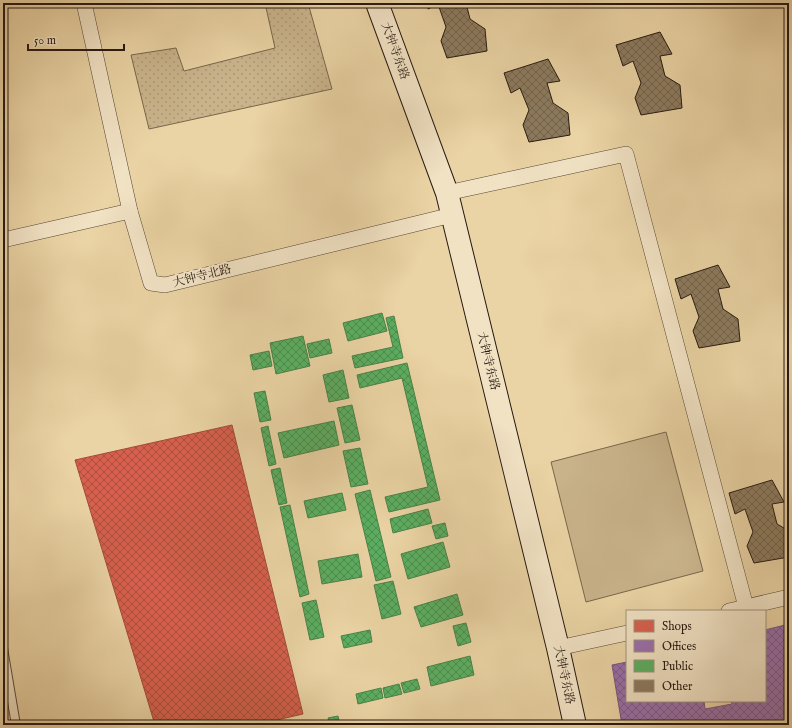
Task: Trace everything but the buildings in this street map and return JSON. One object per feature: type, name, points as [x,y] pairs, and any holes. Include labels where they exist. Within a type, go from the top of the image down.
[{"type":"street","points":[[3,240],[130,211],[84,3]]},
{"type":"street","name":"大钟寺东路","points":[[378,3],[446,193],[558,648],[575,725]]},
{"type":"street","points":[[446,193],[626,154],[746,607]]},
{"type":"street","name":"大钟寺北路","points":[[130,211],[151,283],[165,285],[452,215]]},
{"type":"street","points":[[733,610],[789,597]]},
{"type":"street","points":[[558,648],[626,633]]},
{"type":"lane","points":[[3,648],[16,725]]},
{"type":"shaded area","points":[[265,3],[308,3],[332,89],[149,129],[131,55],[176,48],[184,71],[275,48]]},
{"type":"shaded area","points":[[666,432],[703,571],[586,602],[551,462]]}]
